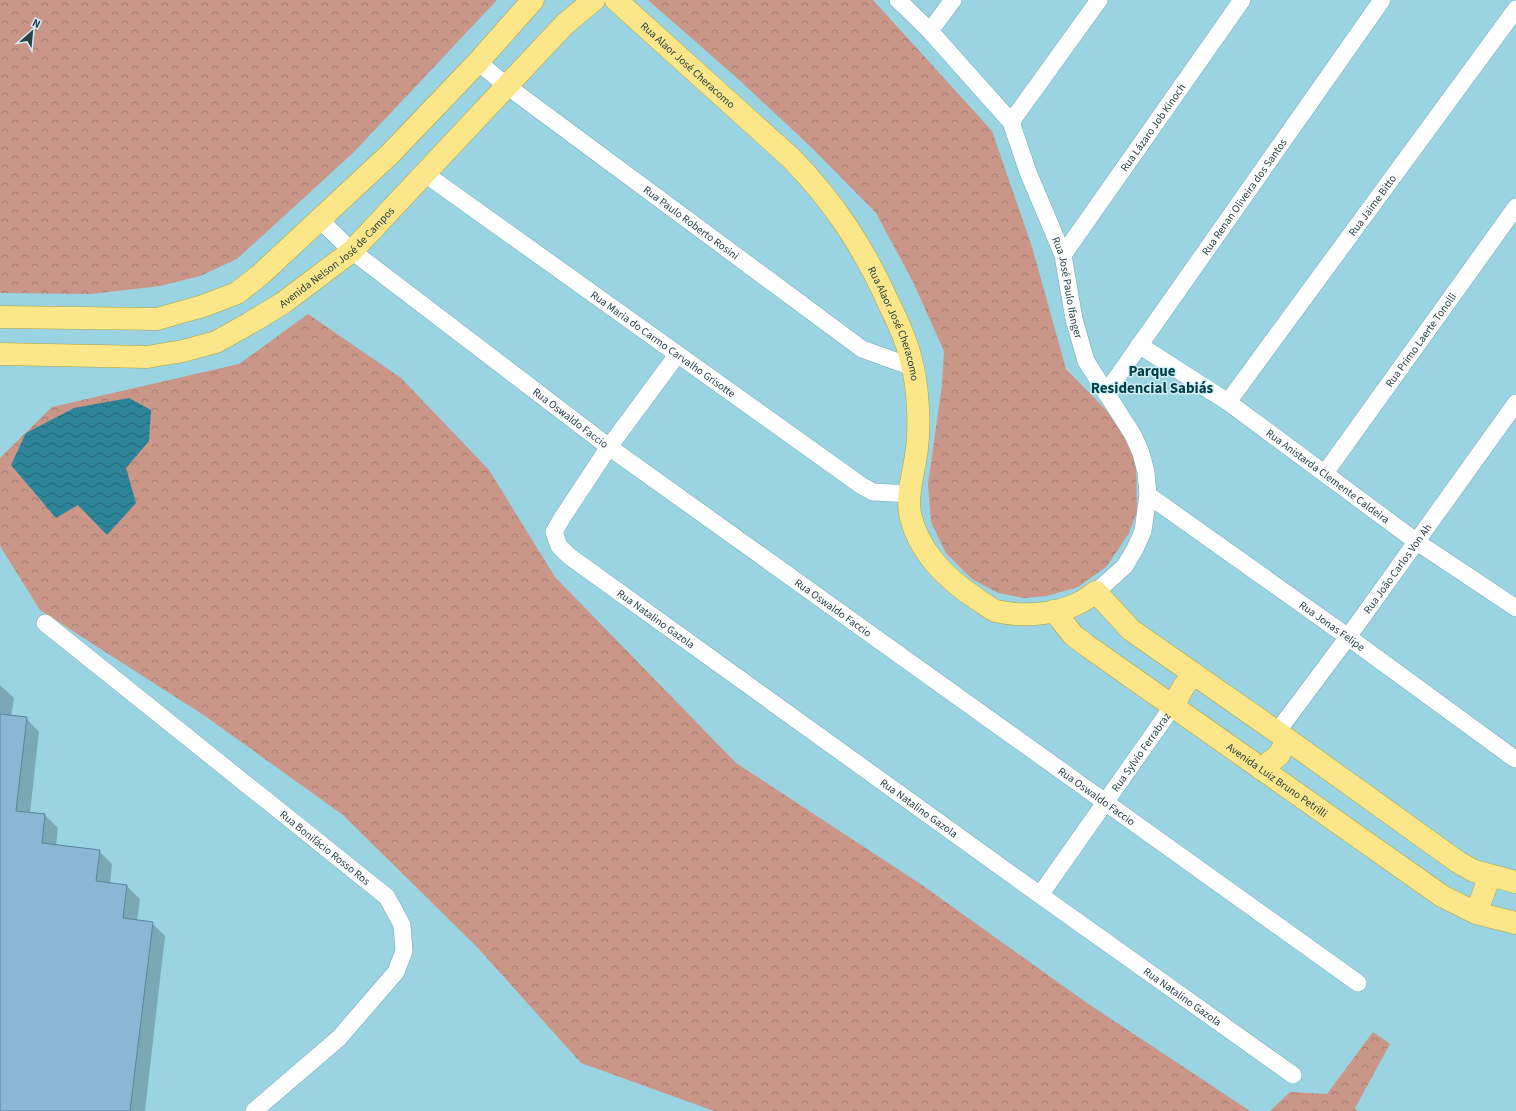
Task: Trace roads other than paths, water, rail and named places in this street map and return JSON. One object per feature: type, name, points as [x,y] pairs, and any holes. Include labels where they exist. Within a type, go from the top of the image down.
[{"type":"main road","points":[[0,317],[158,320],[203,306],[237,293],[260,275],[390,154],[478,62],[533,0]]},
{"type":"main road","points":[[566,22],[575,0]]},
{"type":"main road","name":"Avenida Nelson José de Campos","points":[[0,354],[148,357],[183,351],[216,342],[283,303],[352,251],[566,22],[594,0]]},
{"type":"main road","name":"Rua Alaor José Cheracomo","points":[[616,0],[791,158],[817,185],[846,225],[875,273],[900,326],[912,367],[918,423],[917,448],[910,494],[911,517],[923,547],[945,575],[966,592],[994,611],[1023,614],[1054,611],[1076,604],[1096,592]]},
{"type":"main road","points":[[1096,592],[1131,630],[1458,862],[1490,876],[1516,882]]},
{"type":"main road","name":"Avenida Luiz Bruno Petrilli","points":[[1054,611],[1073,635],[1442,896],[1476,913],[1516,923]]},
{"type":"main road","points":[[1173,706],[1184,686],[1194,674]]},
{"type":"main road","points":[[1261,769],[1279,755],[1282,736]]},
{"type":"main road","points":[[1476,913],[1490,876]]},
{"type":"street","name":"Rua José Paulo Ifanger","points":[[898,0],[930,31],[1011,122],[1028,172],[1062,255],[1074,319],[1086,361],[1133,435],[1141,453],[1146,472],[1148,495],[1143,531],[1125,566],[1096,592]]},
{"type":"street","points":[[930,31],[953,0]]},
{"type":"street","points":[[1011,122],[1099,0]]},
{"type":"street","name":"Rua Lázaro Job Kinoch","points":[[1062,255],[1242,0]]},
{"type":"street","name":"Rua Renan Oliveira dos Santos","points":[[1106,394],[1382,0]]},
{"type":"street","name":"Rua Jaime Bitto","points":[[1228,402],[1516,9]]},
{"type":"street","name":"Rua Paulo Roberto Rosini","points":[[478,62],[507,86],[862,350],[912,367]]},
{"type":"street","name":"Rua Maria do Carmo Carvalho Grisotte","points":[[424,173],[862,486],[873,492],[910,494]]},
{"type":"street","name":"Rua Primo Laerte Tonolli","points":[[1325,473],[1516,207]]},
{"type":"street","name":"Rua Oswaldo Faccio","points":[[319,219],[352,251],[609,447],[1358,983]]},
{"type":"street","name":"Rua Anistarda Clemente Caldeira","points":[[1139,345],[1228,402],[1417,542],[1513,601]]},
{"type":"street","points":[[609,447],[677,355]]},
{"type":"street","name":"Rua João Carlos Von Ah","points":[[1282,736],[1348,637],[1516,403]]},
{"type":"street","name":"Rua Natalino Gazola","points":[[609,447],[554,532],[559,546],[569,556],[1293,1075]]},
{"type":"street","name":"Rua Jonas Felipe","points":[[1148,495],[1348,637],[1515,759]]},
{"type":"street","name":"Rua Bonifácio Rosso Ros","points":[[44,623],[387,897],[402,925],[404,951],[396,972],[339,1038],[254,1111]]},
{"type":"street","name":"Rua Sylvio Ferrabraz","points":[[1040,895],[1173,706]]},
{"type":"water","points":[[129,398],[151,410],[149,441],[126,468],[136,503],[107,535],[78,505],[56,518],[11,465],[26,433],[74,408]]},
{"type":"district","name":"Parque Residencial Sabiás","points":[[1152,380]]}]
